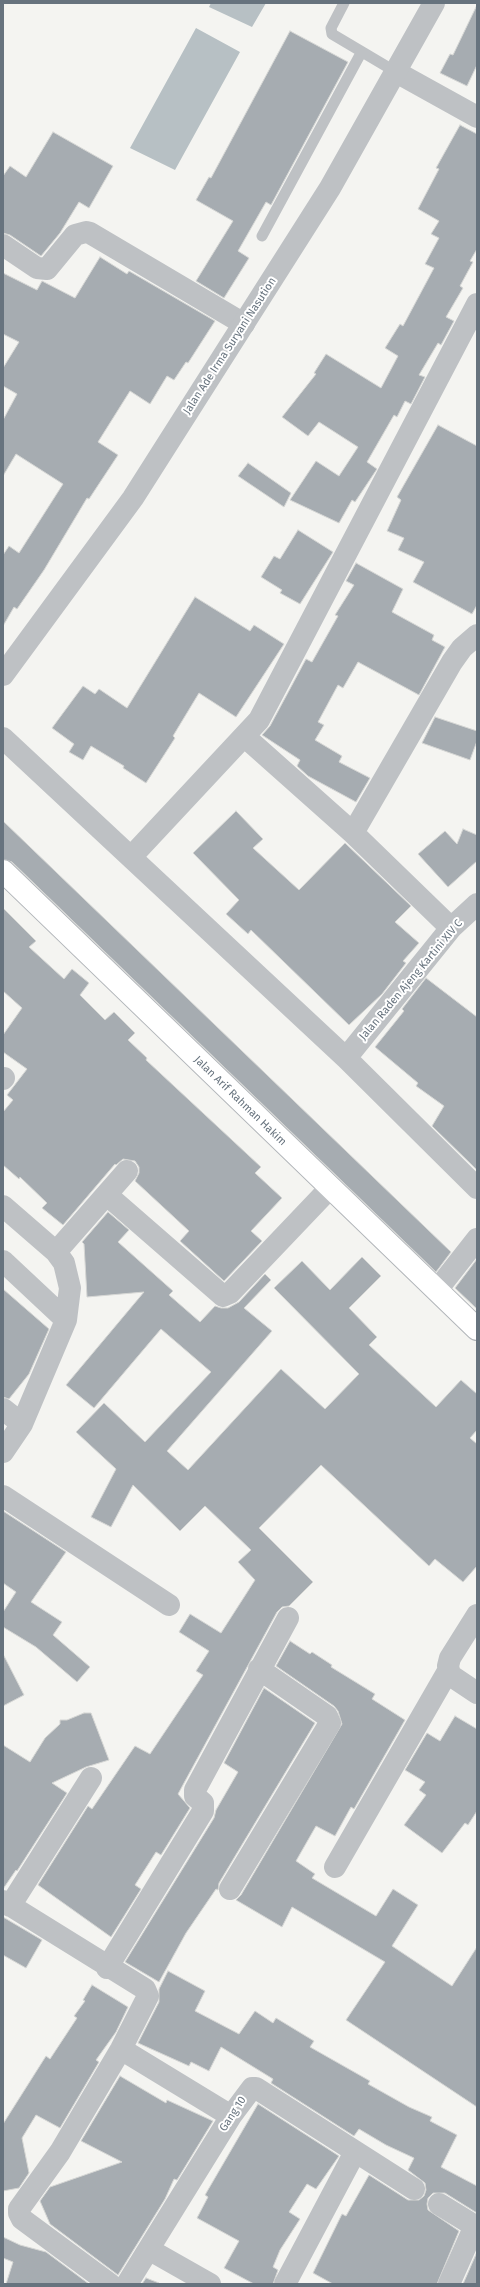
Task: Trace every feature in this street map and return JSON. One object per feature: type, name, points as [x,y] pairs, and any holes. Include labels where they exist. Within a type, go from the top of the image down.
[{"type":"main road","name":"Jalan Arif Rahman Hakim","points":[[3,872],[477,1329]]},
{"type":"street","name":"Jalan Ade Irma Suryani Nasution","points":[[3,675],[133,498],[330,188],[434,3]]},
{"type":"street","points":[[396,72],[477,117]]},
{"type":"street","points":[[3,245],[37,268],[46,269],[75,235],[86,232],[90,233],[244,324]]},
{"type":"street","points":[[132,856],[259,720],[477,304]]},
{"type":"street","points":[[354,833],[452,662],[462,648],[477,635]]},
{"type":"street","points":[[244,736],[354,833],[451,928]]},
{"type":"street","points":[[3,738],[132,856],[346,1058],[477,1188]]},
{"type":"street","name":"Jalan Raden Ajeng Kartini XIV C","points":[[346,1058],[451,928],[477,904]]},
{"type":"street","points":[[56,1252],[127,1172]]},
{"type":"street","points":[[107,1195],[223,1296],[230,1294],[330,1188]]},
{"type":"street","points":[[3,1206],[56,1252],[64,1263],[68,1275],[70,1301],[66,1320],[22,1424],[3,1452]]},
{"type":"street","points":[[437,1290],[477,1239]]},
{"type":"street","points":[[3,1261],[66,1320]]},
{"type":"street","points":[[3,1409],[22,1424]]},
{"type":"street","points":[[3,1496],[170,1605]]},
{"type":"street","points":[[335,1867],[448,1669],[450,1658],[477,1615]]},
{"type":"street","points":[[108,1968],[203,1811],[203,1803],[196,1796],[195,1790],[259,1669],[288,1618]]},
{"type":"street","points":[[230,1889],[330,1723],[327,1716],[259,1669]]},
{"type":"street","points":[[448,1669],[477,1693]]},
{"type":"street","points":[[91,1778],[6,1904],[145,1990],[148,1996],[121,2050],[60,2152],[19,2209],[22,2219],[110,2284]]},
{"type":"street","points":[[121,2050],[231,2116]]},
{"type":"street","name":"Gang 10","points":[[127,2284],[150,2250],[231,2116],[249,2090],[256,2088],[414,2189]]},
{"type":"street","points":[[285,2284],[355,2152]]},
{"type":"street","points":[[439,2204],[470,2223],[473,2230],[449,2284]]},
{"type":"street","points":[[150,2250],[210,2284]]},
{"type":"lane","points":[[344,3],[331,31],[334,36],[396,72]]},
{"type":"lane","points":[[262,236],[361,53]]},
{"type":"shaded area","points":[[211,3],[266,3],[252,27],[209,7]]},
{"type":"shaded area","points":[[196,28],[240,52],[175,170],[130,148]]},
{"type":"building","points":[[477,5],[477,65],[467,86],[440,73],[450,54],[453,55]]},
{"type":"building","points":[[290,31],[348,62],[271,205],[266,202],[238,251],[249,258],[224,298],[196,281],[233,221],[196,200],[209,177],[211,178]]},
{"type":"building","points":[[460,125],[477,134],[477,249],[470,261],[473,262],[460,286],[463,288],[446,317],[454,321],[441,345],[438,343],[419,375],[425,377],[411,404],[405,401],[397,417],[394,415],[367,462],[377,469],[355,502],[352,500],[339,523],[290,500],[316,461],[339,476],[358,447],[319,422],[308,436],[282,417],[316,374],[314,373],[326,354],[381,388],[398,356],[385,348],[400,324],[403,326],[434,268],[425,264],[439,238],[431,234],[439,221],[418,209],[439,169],[436,168]]},
{"type":"building","points":[[53,132],[113,166],[89,208],[79,202],[60,233],[41,256],[10,235],[3,233],[3,176],[10,166],[26,177]]},
{"type":"building","points":[[100,257],[127,274],[129,271],[215,321],[188,363],[186,362],[174,380],[167,376],[150,404],[130,391],[98,442],[118,455],[89,499],[87,498],[44,570],[17,609],[14,607],[3,626],[3,555],[9,546],[19,553],[63,484],[16,454],[3,476],[3,420],[17,394],[3,386],[3,368],[19,342],[3,334],[3,273],[37,290],[42,281],[75,298]]},
{"type":"building","points":[[438,425],[477,446],[477,605],[472,614],[413,582],[424,562],[398,550],[404,538],[387,531],[401,500],[397,497]]},
{"type":"building","points":[[248,463],[291,493],[284,507],[238,476]]},
{"type":"building","points":[[298,530],[333,552],[300,604],[280,593],[282,590],[261,577],[274,556],[280,559]]},
{"type":"building","points":[[356,563],[403,589],[392,612],[434,635],[432,640],[445,647],[419,695],[358,662],[343,688],[338,685],[318,722],[324,725],[315,740],[342,756],[339,762],[370,778],[356,802],[308,776],[297,766],[300,760],[262,735],[270,726],[306,659],[312,662],[338,616],[335,615],[354,585],[346,581]]},
{"type":"building","points":[[195,597],[250,631],[254,625],[284,644],[236,717],[199,693],[173,736],[175,738],[146,783],[123,768],[124,766],[91,746],[83,760],[69,752],[74,744],[52,728],[83,686],[95,694],[99,689],[127,708]]},
{"type":"building","points":[[435,717],[477,731],[477,741],[470,760],[422,743]]},
{"type":"building","points":[[236,811],[263,839],[253,848],[299,890],[345,843],[411,906],[395,922],[419,943],[403,961],[406,963],[382,994],[349,1025],[251,930],[248,934],[226,914],[239,900],[193,853]]},
{"type":"building","points":[[3,821],[451,1252],[436,1272],[12,862],[3,859]]},
{"type":"building","points":[[463,829],[477,835],[477,861],[448,887],[418,854],[445,831],[457,844]]},
{"type":"building","points":[[3,908],[36,941],[29,947],[64,979],[72,969],[89,983],[80,995],[105,1020],[114,1012],[135,1033],[128,1040],[147,1058],[146,1060],[261,1167],[255,1173],[282,1198],[251,1231],[262,1241],[224,1281],[180,1241],[189,1231],[135,1181],[139,1173],[139,1167],[135,1161],[123,1159],[116,1165],[115,1164],[63,1225],[42,1208],[47,1203],[20,1177],[19,1179],[3,1165],[3,1112],[13,1100],[7,1095],[27,1069],[3,1052],[3,1035],[22,1008],[3,991]]},
{"type":"building","points":[[426,978],[477,1017],[477,1170],[432,1126],[444,1106],[416,1086],[418,1083],[375,1047],[404,1011],[402,1009]]},
{"type":"building","points":[[108,1212],[129,1230],[118,1242],[173,1291],[169,1295],[200,1322],[215,1306],[228,1308],[239,1302],[265,1274],[271,1280],[244,1308],[272,1331],[167,1451],[188,1470],[281,1369],[325,1409],[359,1374],[274,1288],[302,1261],[330,1290],[362,1257],[381,1276],[349,1308],[377,1337],[369,1345],[436,1407],[461,1380],[477,1394],[477,1430],[470,1438],[477,1444],[477,1566],[463,1582],[435,1559],[429,1566],[321,1465],[259,1528],[313,1582],[289,1606],[282,1607],[277,1612],[178,1794],[190,1808],[161,1855],[156,1852],[135,1885],[141,1889],[111,1937],[38,1885],[88,1806],[92,1809],[135,1746],[150,1754],[203,1675],[196,1671],[209,1651],[179,1632],[190,1614],[221,1633],[255,1580],[238,1562],[251,1550],[205,1506],[180,1531],[133,1485],[111,1527],[91,1517],[116,1469],[76,1432],[104,1403],[145,1442],[211,1372],[161,1329],[94,1408],[66,1385],[144,1292],[87,1297],[84,1244],[82,1242]]},
{"type":"building","points":[[477,1259],[477,1309],[455,1288]]},
{"type":"building","points":[[3,1289],[49,1329],[29,1374],[9,1399],[3,1397]]},
{"type":"building","points":[[3,1511],[66,1552],[31,1602],[62,1622],[53,1635],[90,1667],[77,1682],[36,1647],[3,1627],[3,1612],[16,1592],[3,1583]]},
{"type":"building","points":[[290,1641],[310,1654],[312,1652],[332,1665],[331,1667],[375,1694],[372,1699],[405,1720],[354,1809],[351,1807],[335,1836],[316,1826],[296,1861],[315,1874],[312,1878],[376,1916],[393,1889],[418,1905],[392,1946],[452,1986],[477,1947],[477,2107],[346,2020],[385,1962],[292,1907],[282,1927],[236,1900],[241,1895],[342,1724],[338,1711],[334,1706],[276,1666]]},
{"type":"building","points":[[3,1654],[24,1695],[3,1706]]},
{"type":"building","points":[[264,1688],[315,1723],[219,1883],[218,1890],[216,1889],[186,1933],[159,1982],[125,1962],[214,1818],[216,1810],[238,1772],[224,1763]]},
{"type":"building","points":[[84,1713],[91,1713],[109,1760],[86,1767],[52,1783],[67,1793],[17,1871],[16,1870],[3,1889],[3,1745],[30,1762],[45,1738],[60,1724],[60,1720],[67,1720]]},
{"type":"building","points":[[455,1716],[477,1729],[477,1811],[468,1825],[465,1823],[442,1853],[404,1825],[426,1795],[419,1790],[425,1782],[405,1770],[427,1733],[440,1741]]},
{"type":"building","points":[[3,1917],[42,1940],[26,1968],[3,1955]]},
{"type":"building","points":[[168,1971],[205,1991],[195,2011],[239,2034],[255,2011],[273,2023],[276,2018],[314,2041],[310,2047],[370,2081],[368,2084],[409,2107],[432,2117],[430,2121],[457,2135],[441,2167],[477,2186],[477,2213],[445,2193],[433,2193],[428,2198],[428,2210],[459,2231],[437,2284],[333,2284],[313,2273],[342,2214],[346,2216],[369,2175],[408,2200],[419,2200],[424,2196],[426,2190],[425,2183],[408,2170],[414,2158],[386,2145],[359,2129],[354,2136],[271,2083],[273,2079],[221,2047],[209,2071],[191,2062],[189,2066],[138,2043],[159,2002],[159,1989]]},
{"type":"building","points":[[92,1985],[128,2007],[116,2032],[96,2060],[99,2062],[60,2128],[36,2115],[22,2138],[29,2173],[19,2188],[3,2191],[3,2124],[46,2056],[50,2059],[77,2018],[74,2016],[85,2001],[83,2000]]},
{"type":"building","points":[[120,2076],[166,2103],[167,2100],[213,2121],[177,2180],[174,2179],[165,2199],[118,2275],[50,2224],[40,2201],[50,2187],[122,2162],[81,2141]]},
{"type":"building","points":[[258,2104],[339,2156],[316,2189],[307,2184],[289,2212],[300,2219],[280,2250],[273,2267],[278,2270],[273,2284],[254,2284],[224,2268],[239,2241],[197,2218],[208,2197],[205,2195]]},
{"type":"building","points":[[3,2237],[20,2245],[46,2252],[89,2284],[6,2284],[13,2262],[3,2258]]},
{"type":"building","points":[[477,2252],[477,2284],[463,2284]]},
{"type":"building","points":[[146,2278],[159,2283],[159,2284],[142,2284]]}]
